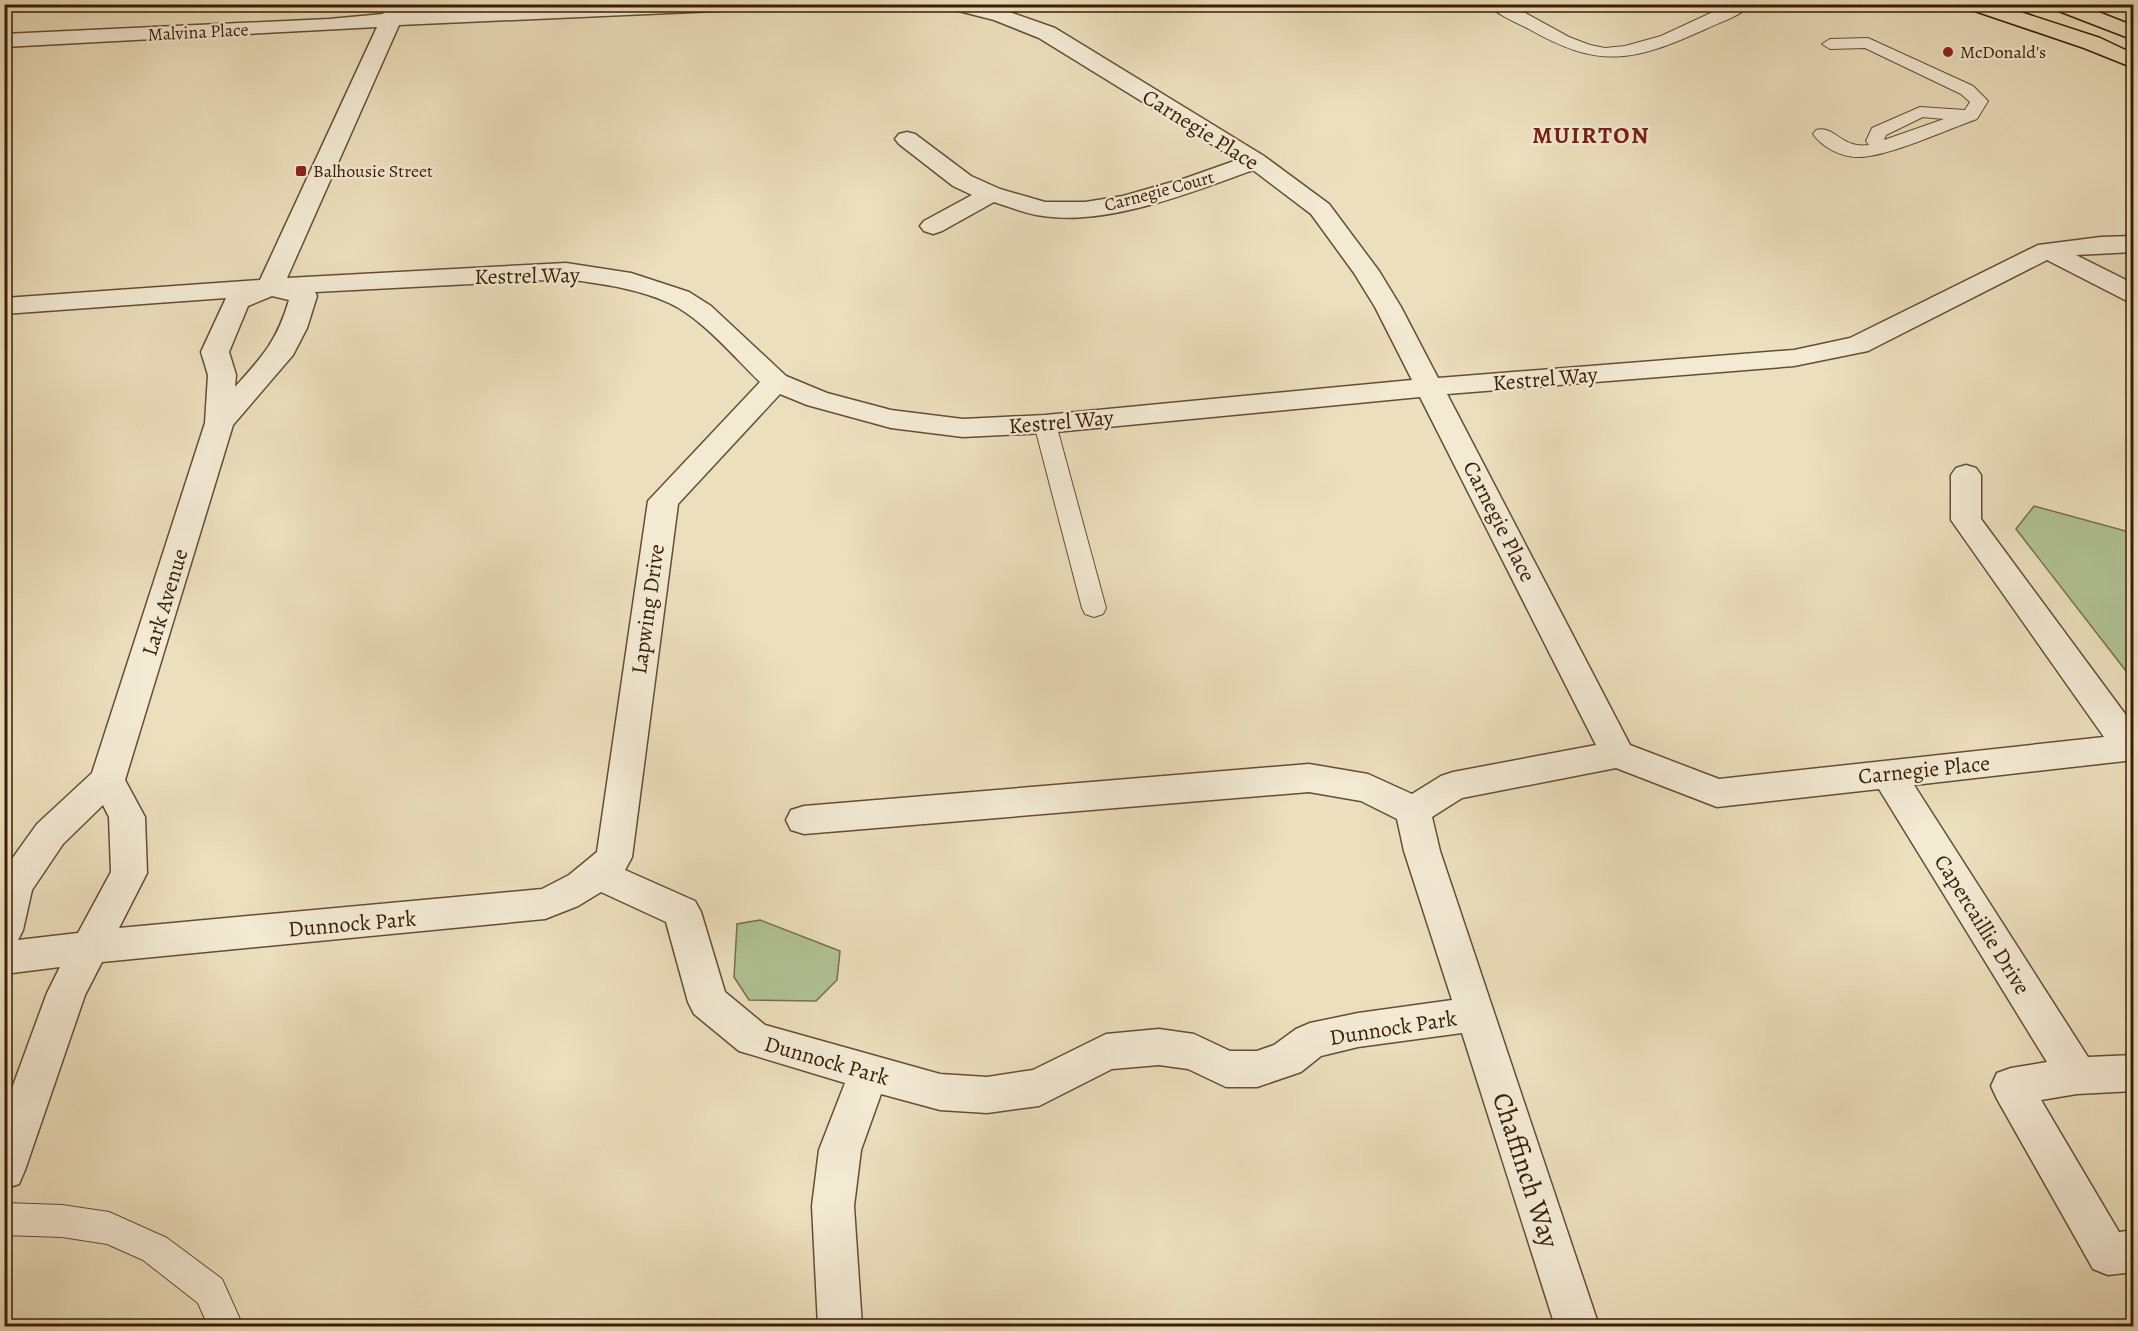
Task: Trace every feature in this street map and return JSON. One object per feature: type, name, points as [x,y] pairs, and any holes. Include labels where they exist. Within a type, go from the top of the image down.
[{"type":"main road","points":[[1973,4],[2091,43],[2133,62]]},
{"type":"main road","points":[[2071,6],[2133,34]]},
{"type":"street","points":[[270,286],[394,12],[737,4]]},
{"type":"street","name":"Carnegie Place","points":[[954,4],[979,8],[1016,19],[1047,33],[1256,161],[1320,209],[1366,271],[1431,387],[1618,754],[1717,793],[2132,748]]},
{"type":"street","name":"Malvina Place","points":[[4,41],[305,26],[394,12]]},
{"type":"street","name":"Carnegie Court","points":[[907,139],[962,181],[990,194],[1044,209],[1085,209],[1125,203],[1195,183],[1256,161]]},
{"type":"street","points":[[933,226],[990,194]]},
{"type":"street","name":"Kestrel Way","points":[[4,306],[270,286],[566,271],[631,281],[680,298],[702,312],[776,382],[817,399],[891,419],[963,428],[1045,424],[1431,387],[1794,358],[1858,345],[2047,250],[2076,249],[2106,242],[2133,244]]},
{"type":"street","points":[[2047,250],[2133,294]]},
{"type":"street","name":"Lark Avenue","points":[[4,930],[14,886],[20,877],[50,834],[107,780],[219,423],[222,375],[215,352],[237,301],[270,286],[304,296],[294,328],[279,355],[219,423]]},
{"type":"street","name":"Lapwing Drive","points":[[599,875],[614,857],[663,501],[776,382]]},
{"type":"street","name":"Carnegie Place","points":[[1966,475],[1966,520],[2132,748]]},
{"type":"street","points":[[804,820],[1309,778],[1368,788],[1413,811],[1453,786],[1618,754]]},
{"type":"street","name":"Capercaillie Drive","points":[[1888,773],[2077,1076]]},
{"type":"street","points":[[4,1170],[66,993],[129,873],[127,817],[107,780]]},
{"type":"street","name":"Dunnock Park","points":[[4,958],[90,947],[545,904],[574,892],[599,875],[682,912],[708,1002],[753,1039],[940,1092],[987,1095],[1039,1088],[1106,1052],[1159,1047],[1194,1052],[1226,1069],[1257,1069],[1287,1059],[1310,1041],[1358,1030],[1476,1013],[1422,851],[1413,811]]},
{"type":"street","name":"Chaffinch Way","points":[[1476,1013],[1577,1326]]},
{"type":"street","points":[[840,1326],[833,1206],[840,1150],[869,1072]]},
{"type":"street","points":[[2133,1073],[2077,1076],[2010,1086],[2108,1254],[2133,1251]]},
{"type":"lane","points":[[1496,4],[1565,41],[1590,51],[1631,52],[1664,40],[1744,4]]},
{"type":"lane","points":[[1822,134],[1844,151],[1857,153],[1873,150],[1878,132],[1920,112],[1971,115],[1979,101],[1967,90],[1868,44],[1830,44]]},
{"type":"lane","points":[[1045,424],[1094,608]]},
{"type":"lane","points":[[4,1219],[62,1221],[110,1228],[155,1249],[210,1291],[226,1326]]},
{"type":"green space","points":[[2034,506],[2133,533],[2133,680],[2016,529]]},
{"type":"green space","points":[[760,920],[840,951],[837,980],[816,1001],[749,1000],[734,977],[737,924]]},
{"type":"green space","points":[[5,1320],[72,1323],[89,1326],[5,1326]]},
{"type":"place","name":"McDonald's","points":[[1948,52]]},
{"type":"place","name":"Balhousie Street","points":[[301,171]]},
{"type":"district","name":"MUIRTON","points":[[1591,135]]}]
